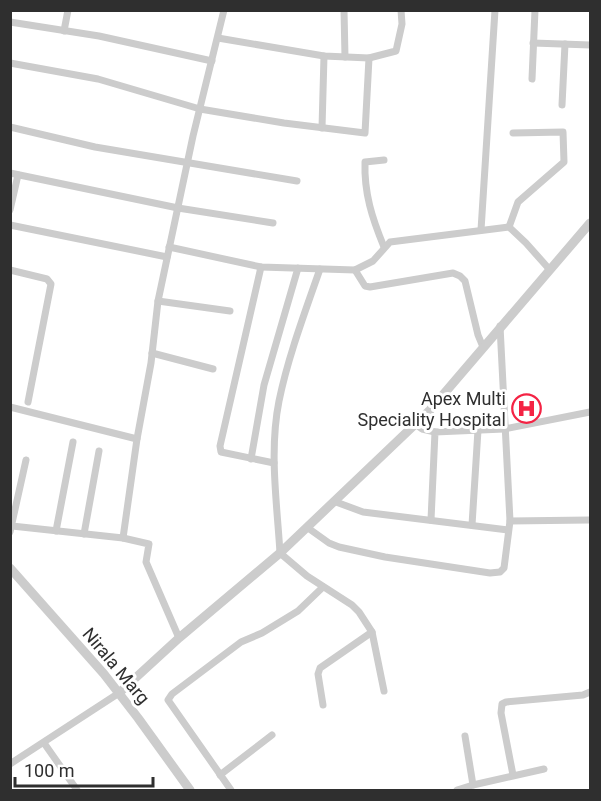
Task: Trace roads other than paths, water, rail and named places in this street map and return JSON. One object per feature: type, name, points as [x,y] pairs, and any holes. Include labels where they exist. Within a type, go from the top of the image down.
[{"type":"street","points":[[64,31],[68,10]]},
{"type":"street","points":[[344,10],[345,57]]},
{"type":"street","points":[[218,38],[324,56],[369,58],[396,51],[402,24],[401,10]]},
{"type":"street","points":[[481,230],[495,10]]},
{"type":"street","points":[[532,79],[535,10]]},
{"type":"street","points":[[123,538],[158,301],[187,163],[223,11]]},
{"type":"street","points":[[10,22],[99,36],[212,61]]},
{"type":"street","points":[[533,43],[591,45]]},
{"type":"street","points":[[562,105],[566,44]]},
{"type":"street","points":[[322,128],[324,56]]},
{"type":"street","points":[[10,63],[98,79],[200,109],[365,133],[369,58]]},
{"type":"street","points":[[10,127],[95,147],[297,181]]},
{"type":"street","points":[[509,227],[518,202],[564,162],[563,132],[513,133]]},
{"type":"street","points":[[384,160],[365,162],[364,182],[370,213],[384,247]]},
{"type":"street","points":[[10,210],[14,174],[178,208],[273,223]]},
{"type":"street","points":[[10,764],[119,693],[179,638],[280,554],[336,502],[415,424],[591,223]]},
{"type":"street","points":[[10,225],[167,256]]},
{"type":"street","points":[[169,247],[261,267],[355,270],[374,261],[384,247],[399,239],[509,227],[550,270]]},
{"type":"street","points":[[261,267],[220,447],[221,452],[273,463]]},
{"type":"street","points":[[250,459],[264,385],[298,268]]},
{"type":"street","points":[[320,269],[279,402],[273,463],[280,554],[323,587],[352,604],[359,612],[372,632],[384,691]]},
{"type":"street","points":[[10,270],[46,279],[51,284],[28,402]]},
{"type":"street","points":[[355,270],[365,286],[370,287],[453,273],[460,276],[465,281],[475,327],[483,347]]},
{"type":"street","points":[[158,301],[230,311]]},
{"type":"street","points":[[308,528],[329,543],[339,547],[385,557],[490,573],[500,572],[504,568],[510,521],[500,326]]},
{"type":"street","points":[[152,353],[213,369]]},
{"type":"street","points":[[10,407],[137,439]]},
{"type":"street","points":[[415,424],[422,429],[435,432],[504,429],[591,412]]},
{"type":"street","points":[[472,525],[478,430]]},
{"type":"street","points":[[431,520],[435,432]]},
{"type":"street","points":[[56,531],[73,442]]},
{"type":"street","points":[[84,534],[99,452]]},
{"type":"street","points":[[26,460],[11,529],[123,538],[149,544],[146,562],[179,638]]},
{"type":"street","points":[[336,502],[363,512],[508,530]]},
{"type":"street","points":[[510,521],[589,520]]},
{"type":"street","name":"Nirala Marg","points":[[10,568],[119,693],[190,790]]},
{"type":"street","points":[[231,790],[168,700],[172,694],[241,642],[262,633],[298,611],[323,587]]},
{"type":"street","points":[[323,705],[318,674],[320,668],[372,632]]},
{"type":"street","points":[[513,775],[501,713],[502,704],[583,695],[591,692]]},
{"type":"street","points":[[220,775],[272,735]]},
{"type":"street","points":[[465,736],[473,784]]},
{"type":"street","points":[[44,743],[77,790]]},
{"type":"street","points":[[457,790],[473,784],[544,769]]},
{"type":"place","name":"Apex Multi Speciality Hospital","points":[[527,409]]}]
